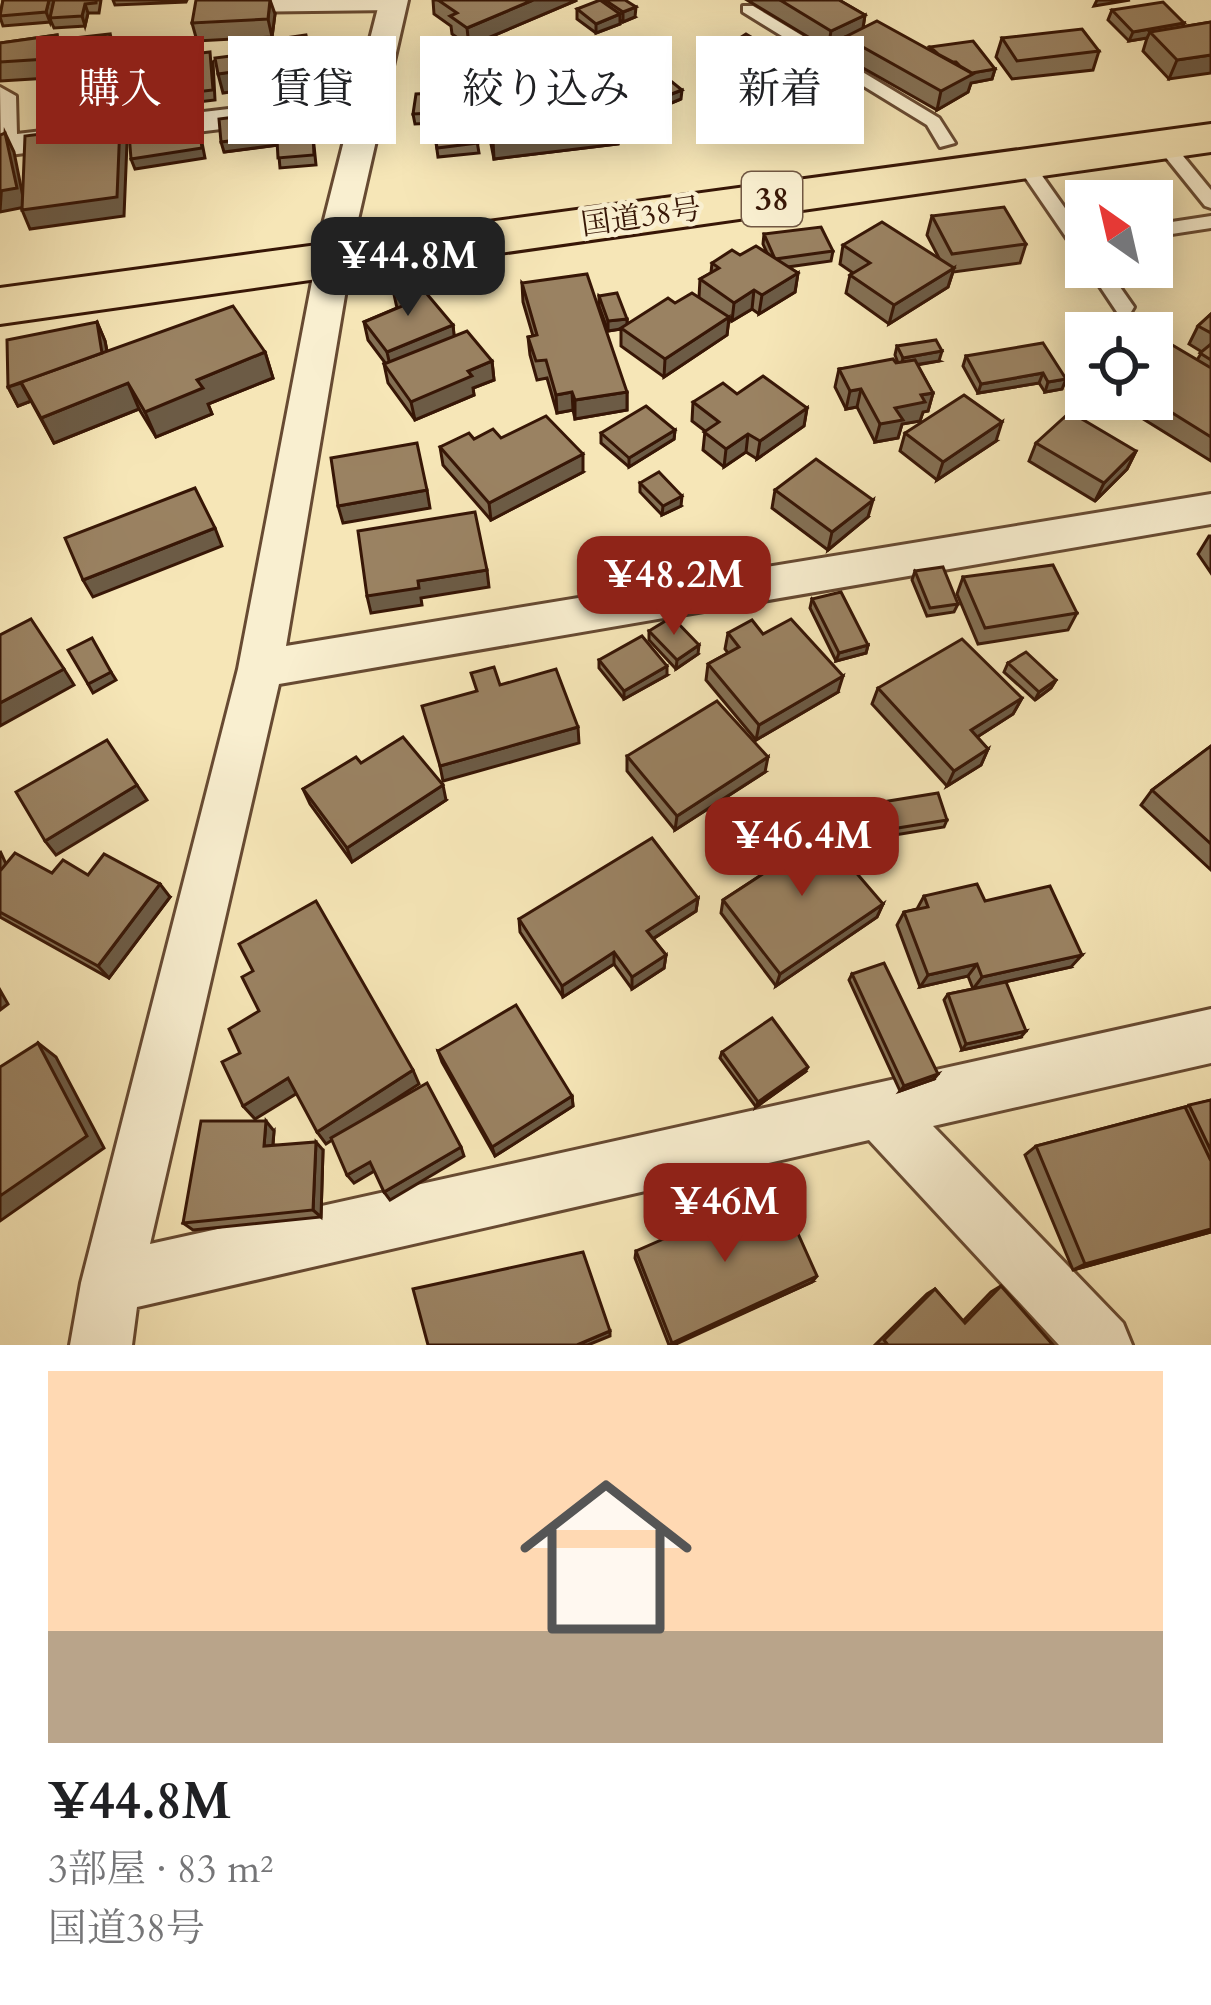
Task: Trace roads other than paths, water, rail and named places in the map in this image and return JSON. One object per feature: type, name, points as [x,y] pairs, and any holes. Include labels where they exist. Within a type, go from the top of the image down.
[{"type":"highway","name":"国道38号","points":[[0,306],[337,242],[946,142],[1211,107]]},
{"type":"highway","name":"国道38号","points":[[0,271],[337,242],[1188,141]]},
{"type":"street","points":[[385,36],[393,2]]},
{"type":"street","points":[[2,96],[1,146],[228,119]]},
{"type":"street","points":[[101,1345],[111,1283],[260,669],[337,242],[359,144]]},
{"type":"street","points":[[260,669],[1211,508]]},
{"type":"street","points":[[111,1283],[1211,1036]]},
{"type":"street","points":[[880,1111],[1101,1345]]},
{"type":"lane","points":[[218,0],[230,7],[393,2]]},
{"type":"lane","points":[[748,9],[933,122],[946,142]]},
{"type":"lane","points":[[1188,141],[1211,202]]},
{"type":"lane","points":[[1024,164],[1065,219]]},
{"type":"lane","points":[[1173,228],[1211,222]]},
{"type":"lane","points":[[1110,288],[1124,308]]}]
